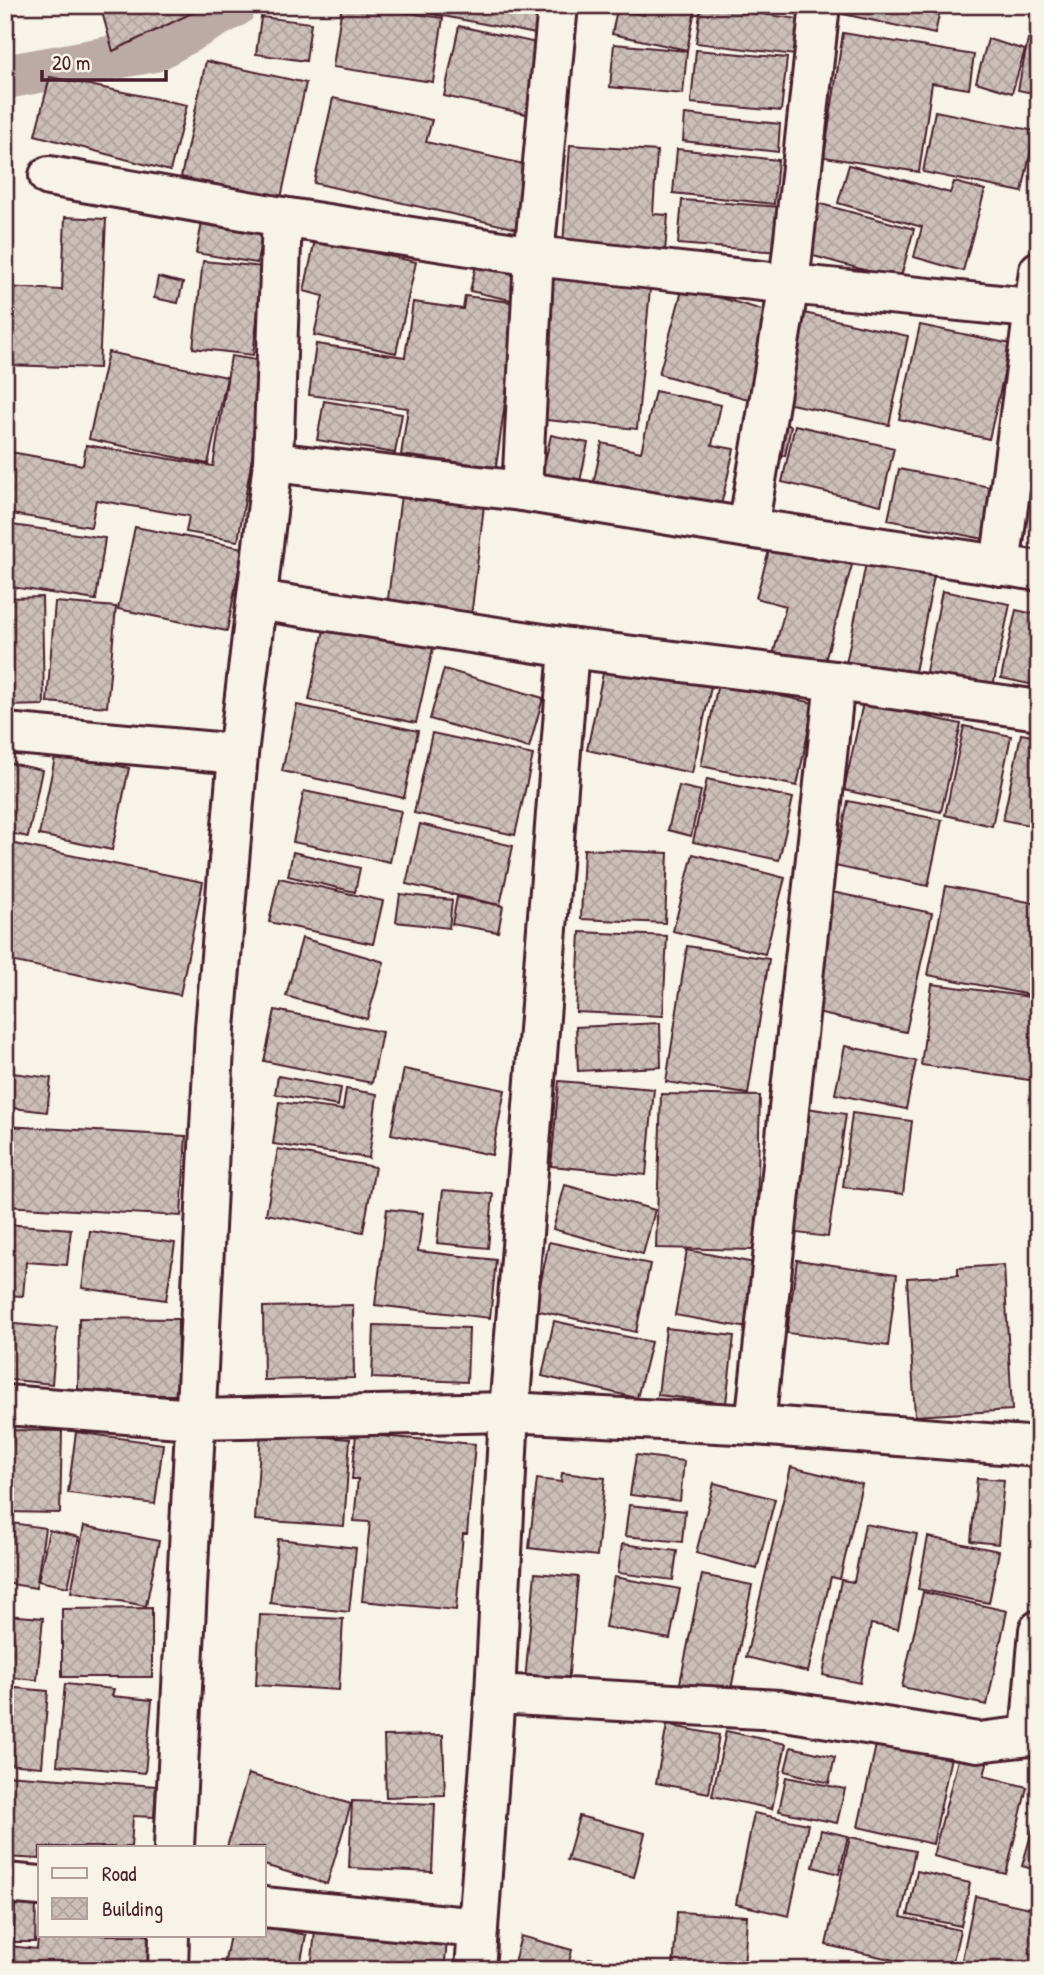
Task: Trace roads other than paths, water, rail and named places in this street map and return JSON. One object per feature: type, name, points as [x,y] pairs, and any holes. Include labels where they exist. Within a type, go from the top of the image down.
[{"type":"street","points":[[522,491],[534,256],[558,5]]},
{"type":"street","points":[[748,528],[789,284],[820,5]]},
{"type":"street","points":[[50,176],[282,217],[534,256],[1037,309]]},
{"type":"street","points":[[174,1846],[215,1028],[238,754],[273,462],[282,217]]},
{"type":"street","points":[[1000,566],[1037,309],[1039,271]]},
{"type":"street","points":[[273,462],[522,491],[1039,571]]},
{"type":"street","points":[[257,600],[569,648],[1039,709]]},
{"type":"street","points":[[475,1970],[495,1693],[509,1412],[569,648]]},
{"type":"street","points":[[755,1425],[835,681]]},
{"type":"street","points":[[5,733],[238,754]]},
{"type":"street","points":[[5,1405],[195,1419],[509,1412],[755,1425],[1039,1447]]},
{"type":"street","points":[[495,1693],[779,1710],[978,1742],[1035,1737],[1039,1630]]},
{"type":"street","points":[[5,1883],[38,1886]]},
{"type":"street","points":[[266,1907],[478,1928]]},
{"type":"street","points":[[168,1970],[169,1937]]},
{"type":"waterway","points":[[5,77],[154,50],[235,5]]}]
